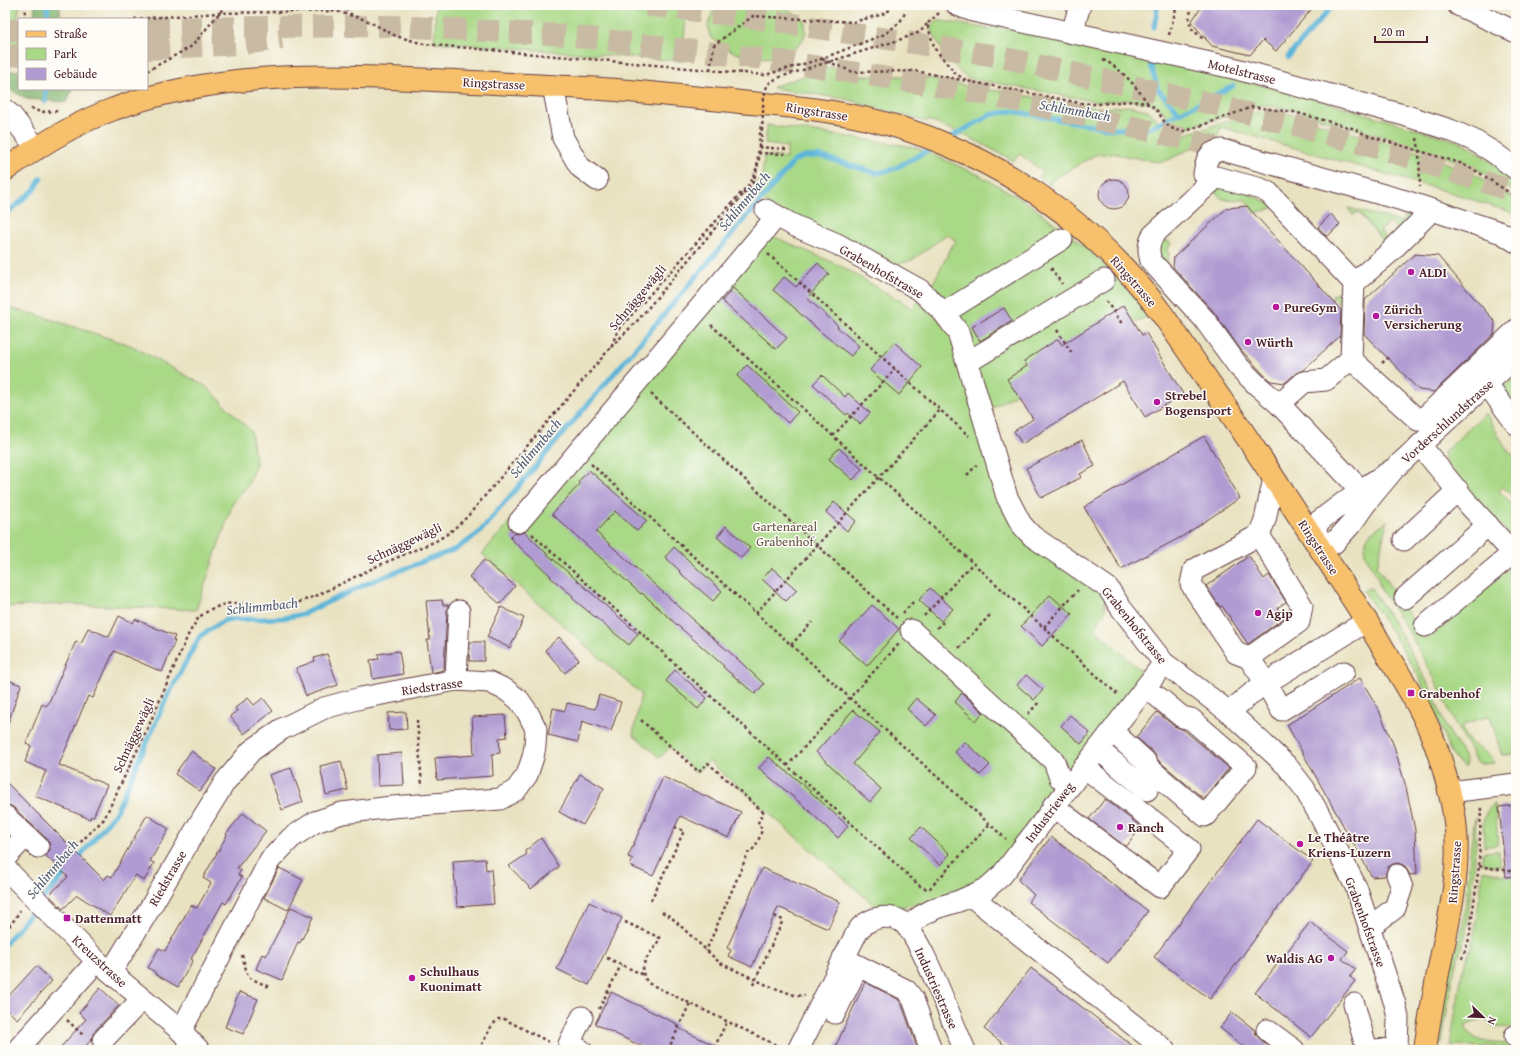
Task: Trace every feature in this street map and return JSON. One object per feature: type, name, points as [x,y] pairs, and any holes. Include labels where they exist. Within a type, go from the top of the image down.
[{"type":"main road","name":"Ringstrasse","points":[[68,119],[99,115],[155,96],[216,84],[271,77],[420,79],[636,91],[797,107],[893,125],[921,134],[963,151],[1004,173],[1050,202],[1096,241],[1124,268],[1158,308],[1274,478],[1367,621],[1419,708],[1437,752],[1449,792],[1457,837],[1456,879],[1425,1050]]},
{"type":"main road","points":[[5,170],[38,149],[68,119]]},
{"type":"street","points":[[1072,33],[1080,5]]},
{"type":"street","points":[[1458,5],[1516,32]]},
{"type":"street","name":"Motelstrasse","points":[[949,8],[973,11],[1233,68],[1406,116],[1450,130],[1474,140],[1494,152],[1516,169]]},
{"type":"street","points":[[553,86],[563,138],[580,167],[597,180]]},
{"type":"street","points":[[5,110],[11,115],[38,149]]},
{"type":"street","points":[[1210,183],[1204,174],[1206,163],[1210,155],[1215,151],[1222,150],[1402,200],[1502,233],[1514,239],[1516,242]]},
{"type":"street","points":[[1279,404],[1304,382],[1326,380],[1351,359],[1354,283],[1269,193],[1261,189],[1216,178],[1153,235],[1148,244],[1148,253],[1152,261],[1204,319],[1238,366],[1279,404],[1354,483],[1363,497]]},
{"type":"street","points":[[519,522],[577,451],[758,239],[765,209]]},
{"type":"street","name":"Grabenhofstrasse","points":[[765,209],[793,225],[837,244],[914,286],[944,312],[958,332],[1007,497],[1021,524],[1032,536],[1108,588],[1121,608],[1164,663],[1229,712],[1246,727],[1286,766],[1304,788],[1356,887],[1395,1004],[1398,1018],[1397,1048],[1374,1050]]},
{"type":"street","points":[[1354,283],[1388,254],[1432,210]]},
{"type":"street","points":[[944,312],[1062,239]]},
{"type":"street","points":[[968,362],[1100,282]]},
{"type":"street","points":[[1351,359],[1418,420],[1426,417],[1516,330]]},
{"type":"street","name":"Vorderschlundstrasse","points":[[1314,540],[1334,543],[1352,523],[1363,497],[1516,357]]},
{"type":"street","points":[[1487,384],[1516,424]]},
{"type":"street","points":[[1420,445],[1513,553],[1425,626]]},
{"type":"street","points":[[1274,478],[1266,520],[1259,535],[1194,570],[1191,584],[1236,653],[1249,658],[1266,683],[1281,710],[1344,672]]},
{"type":"street","points":[[1404,540],[1458,490]]},
{"type":"street","points":[[1405,598],[1488,525]]},
{"type":"street","points":[[1249,658],[1299,622],[1302,606],[1259,535]]},
{"type":"street","points":[[456,680],[459,611]]},
{"type":"street","points":[[1229,712],[1266,683],[1367,621]]},
{"type":"street","points":[[904,624],[1054,761],[1060,778],[1069,786]]},
{"type":"street","name":"Industrieweg","points":[[907,927],[921,916],[936,908],[971,896],[986,889],[1002,875],[1053,806],[1112,732],[1164,663]]},
{"type":"street","name":"Riedstrasse","points":[[17,1050],[54,1008],[104,966],[150,908],[225,782],[251,751],[282,729],[324,708],[361,698],[456,680],[489,682],[506,690],[520,700],[536,729],[533,757],[527,775],[516,790],[500,799],[342,813],[315,822],[291,838],[270,860],[181,1031]]},
{"type":"street","points":[[1112,732],[1145,760],[1150,769],[1205,816],[1246,767],[1190,719],[1182,717],[1158,697]]},
{"type":"street","points":[[1226,750],[1246,727]]},
{"type":"street","points":[[1098,749],[1148,790]]},
{"type":"street","points":[[1053,806],[1160,887],[1190,849],[1084,767]]},
{"type":"street","points":[[1449,792],[1516,784]]},
{"type":"street","points":[[5,816],[32,842],[5,858]]},
{"type":"street","name":"Kreuzstrasse","points":[[5,868],[37,895],[104,966],[181,1031],[199,1050]]},
{"type":"street","points":[[1369,926],[1395,908],[1402,887],[1398,875]]},
{"type":"street","points":[[971,896],[1165,1050]]},
{"type":"street","points":[[835,1013],[861,927],[872,919],[887,916],[902,921],[907,927]]},
{"type":"street","name":"Industriestrasse","points":[[907,927],[921,950],[965,1050]]},
{"type":"street","points":[[798,1050],[850,962]]},
{"type":"street","points":[[850,962],[906,990],[913,998],[931,1050]]},
{"type":"street","points":[[96,1039],[142,998]]},
{"type":"street","points":[[1354,1004],[1367,1050]]},
{"type":"street","points":[[581,1050],[569,1044],[582,1017]]},
{"type":"street","points":[[1267,1030],[1294,1050]]},
{"type":"path","points":[[24,18],[26,5]]},
{"type":"path","points":[[148,70],[192,46],[226,5]]},
{"type":"path","points":[[341,5],[352,16]]},
{"type":"path","points":[[1157,51],[1169,38],[1177,5]]},
{"type":"path","points":[[1192,5],[1189,20],[1191,28],[1203,39],[1206,38]]},
{"type":"path","points":[[611,347],[638,320],[752,184],[758,170],[761,153],[765,89],[769,83],[780,77],[920,32],[927,24],[949,8]]},
{"type":"path","points":[[710,70],[714,45],[753,16],[853,22],[880,15],[890,10]]},
{"type":"path","points":[[148,18],[219,14],[336,11],[366,20],[396,36],[424,44],[765,75],[821,59],[885,34],[900,22],[906,11]]},
{"type":"path","points":[[927,24],[935,49],[956,74],[968,81]]},
{"type":"path","points":[[1097,58],[1108,62],[1125,75],[1149,105],[1160,115],[1170,129],[1176,131],[1186,131],[1252,107],[1294,112],[1460,163],[1478,172],[1516,197]]},
{"type":"path","points":[[821,59],[853,72],[916,71],[1080,102],[1095,104],[1133,101],[1149,105]]},
{"type":"path","points":[[25,106],[40,112],[57,112],[68,119]]},
{"type":"path","name":"Schnäggewägli","points":[[5,931],[104,819],[146,732],[189,633],[199,617],[211,609],[225,604],[236,603],[266,606],[292,605],[318,595],[375,567],[436,541],[450,533],[467,517],[611,347],[618,330],[751,182],[757,167],[762,120]]},
{"type":"path","points":[[759,147],[785,150],[784,154],[761,153]]},
{"type":"path","points":[[1419,150],[1421,184]]},
{"type":"path","points":[[743,192],[765,209]]},
{"type":"path","points":[[758,239],[770,256],[969,436]]},
{"type":"path","points":[[1041,252],[1072,299]]},
{"type":"path","points":[[1100,282],[1123,325]]},
{"type":"path","points":[[696,311],[1121,697]]},
{"type":"path","points":[[1047,314],[1073,355]]},
{"type":"path","points":[[833,436],[895,369]]},
{"type":"path","points":[[637,381],[904,624]]},
{"type":"path","points":[[756,613],[940,410]]},
{"type":"path","points":[[577,451],[1010,843]]},
{"type":"path","points":[[967,475],[978,464]]},
{"type":"path","points":[[519,522],[920,886],[927,889],[930,888],[989,824]]},
{"type":"path","points":[[904,624],[973,563]]},
{"type":"path","points":[[1044,627],[1082,585]]},
{"type":"path","points":[[787,766],[850,698],[904,624],[915,600]]},
{"type":"path","points":[[945,663],[991,614]]},
{"type":"path","points":[[791,645],[812,622]]},
{"type":"path","points":[[416,720],[423,805]]},
{"type":"path","points":[[641,720],[699,772],[708,763],[763,812],[758,823],[762,829],[761,832],[753,851],[748,853],[706,951]]},
{"type":"path","points":[[651,900],[684,831],[675,827]]},
{"type":"path","points":[[1479,866],[1516,872]]},
{"type":"path","points":[[662,912],[671,917],[720,963],[755,980],[796,996],[807,995]]},
{"type":"path","points":[[753,985],[783,920],[774,916]]},
{"type":"path","points":[[625,922],[660,938],[657,945],[648,955],[643,966],[644,975],[648,983],[778,1046]]},
{"type":"path","points":[[240,951],[248,977],[269,987]]},
{"type":"path","points":[[607,958],[644,975]]},
{"type":"path","points":[[668,1050],[690,1003]]},
{"type":"path","points":[[54,1008],[96,1039]]},
{"type":"path","points":[[479,1050],[491,1027],[498,1019],[504,1019],[552,1043]]},
{"type":"path","points":[[717,1042],[727,1021]]},
{"type":"path","points":[[623,1050],[625,1045]]},
{"type":"green space","points":[[5,5],[20,5],[17,19],[18,60],[5,62]]},
{"type":"green space","points":[[35,5],[60,5],[60,18],[34,18]]},
{"type":"green space","points":[[436,5],[687,5],[682,61],[434,42]]},
{"type":"green space","points":[[726,5],[778,5],[801,17],[805,22],[805,34],[801,43],[786,54],[767,58],[735,53],[710,37],[708,25],[713,11]]},
{"type":"green space","points":[[936,20],[990,29],[993,25],[1156,59],[1320,100],[1463,143],[1516,178],[1516,193],[1488,175],[1468,165],[1421,148],[1289,109],[1263,105],[1252,106],[1217,119],[1182,129],[1174,127],[1163,111],[1151,103],[1128,100],[1099,102],[968,78],[956,68],[938,43],[931,29]]},
{"type":"green space","points":[[831,67],[854,76],[918,76],[982,89],[1009,92],[1070,105],[1106,108],[1129,106],[1147,110],[1154,116],[1167,133],[1181,135],[1257,112],[1286,113],[1421,153],[1475,174],[1516,200],[1516,214],[1452,193],[1221,127],[1216,140],[1204,142],[1168,160],[1157,162],[1111,153],[1095,155],[1052,180],[1050,185],[1039,177],[1043,172],[1020,154],[1014,161],[973,139],[928,120],[926,122],[846,99],[772,87]]},
{"type":"green space","points":[[18,70],[18,90],[72,90],[67,102],[27,99],[9,89],[7,72]]},
{"type":"green space","points":[[767,125],[915,147],[979,175],[1025,201],[1073,237],[1104,264],[1149,315],[987,411],[975,354],[952,304],[932,285],[956,241],[947,234],[912,260],[896,265],[872,256],[770,207],[754,191],[762,176],[764,156],[786,158],[787,147],[765,144]]},
{"type":"green space","points":[[1214,185],[1237,187],[1276,207],[1255,213],[1245,200],[1222,199],[1214,190]]},
{"type":"green space","points":[[1348,208],[1403,222],[1408,210],[1414,213],[1413,219],[1399,232],[1390,222],[1380,231],[1388,242],[1378,251],[1375,250],[1384,242],[1358,212],[1353,215]]},
{"type":"green space","name":"Gartenareal Grabenhof","points":[[768,234],[841,266],[912,308],[919,301],[950,331],[999,496],[1105,593],[1105,611],[1095,629],[1143,673],[988,879],[936,900],[881,911],[709,761],[696,773],[670,747],[660,758],[633,734],[641,694],[482,554],[636,374]]},
{"type":"green space","points":[[1161,240],[1170,242],[1171,245],[1167,250],[1169,254],[1167,265],[1155,254]]},
{"type":"green space","points":[[1349,286],[1346,307],[1331,296]]},
{"type":"green space","points":[[5,307],[34,314],[130,345],[207,387],[251,431],[256,464],[248,485],[233,503],[196,610],[65,604],[5,607]]},
{"type":"green space","points":[[1516,376],[1516,406],[1513,409],[1503,392],[1504,387]]},
{"type":"green space","points":[[1486,413],[1506,449],[1516,458],[1516,499],[1503,487],[1499,491],[1516,508],[1516,532],[1510,536],[1445,462],[1444,452]]},
{"type":"green space","points":[[1387,521],[1377,567],[1426,640],[1516,562],[1516,753],[1502,756],[1490,716],[1464,724],[1462,727],[1464,734],[1468,739],[1488,754],[1495,763],[1482,764],[1475,761],[1470,749],[1456,726],[1437,683],[1407,629],[1381,590],[1378,578],[1365,554],[1364,548],[1366,547],[1366,540],[1370,533]]},
{"type":"green space","points":[[1368,588],[1372,589],[1399,631],[1432,691],[1445,725],[1464,756],[1466,762],[1465,768],[1451,753],[1418,675],[1399,643],[1363,590]]},
{"type":"green space","points":[[1495,804],[1498,845],[1484,847],[1484,817],[1490,808]]},
{"type":"green space","points":[[1475,818],[1476,842],[1474,869],[1466,934],[1452,977],[1442,1044],[1438,1044],[1446,981],[1461,934]]},
{"type":"green space","points":[[1499,851],[1500,867],[1483,864],[1483,852]]},
{"type":"green space","points":[[1483,870],[1516,878],[1516,1028],[1502,1028],[1494,1026],[1487,1022],[1484,1018],[1465,1026],[1474,1037],[1480,1040],[1494,1043],[1516,1044],[1516,1048],[1457,1045],[1450,1046],[1462,973],[1474,937]]},
{"type":"building","points":[[1203,5],[1315,5],[1276,51],[1263,40],[1250,55],[1212,46],[1191,22]]},
{"type":"building","points":[[1114,179],[1120,180],[1128,188],[1128,200],[1120,208],[1114,209],[1108,208],[1100,200],[1099,194],[1100,188],[1108,180]]},
{"type":"building","points":[[1247,206],[1341,310],[1340,336],[1303,370],[1296,373],[1285,383],[1271,381],[1268,379],[1241,350],[1213,311],[1173,267],[1174,257],[1227,208]]},
{"type":"building","points":[[1331,214],[1340,224],[1327,237],[1318,227]]},
{"type":"building","points":[[1415,254],[1438,256],[1495,322],[1494,334],[1434,392],[1419,390],[1364,334],[1365,300]]},
{"type":"building","points":[[818,263],[829,274],[807,298],[859,346],[851,356],[773,290],[784,277],[796,287]]},
{"type":"building","points":[[733,288],[787,338],[776,349],[722,301]]},
{"type":"building","points":[[1124,305],[1142,335],[1146,333],[1183,394],[1145,417],[1123,381],[1022,444],[1014,431],[1033,419],[1007,379],[1027,366],[1024,361],[1058,339],[1062,345]]},
{"type":"building","points":[[1004,308],[1012,321],[980,341],[972,327]]},
{"type":"building","points":[[894,342],[922,367],[899,395],[870,370]]},
{"type":"building","points":[[747,365],[798,412],[788,423],[737,376]]},
{"type":"building","points":[[822,375],[845,397],[848,393],[870,413],[860,424],[848,413],[846,415],[813,384]]},
{"type":"building","points":[[1204,436],[1240,498],[1183,536],[1121,569],[1084,507]]},
{"type":"building","points":[[1082,440],[1095,466],[1080,474],[1082,477],[1041,498],[1026,468]]},
{"type":"building","points":[[839,448],[862,469],[853,480],[829,459]]},
{"type":"building","points":[[589,470],[647,521],[637,531],[615,511],[596,532],[764,684],[755,694],[552,514],[580,484],[578,482]]},
{"type":"building","points":[[834,502],[856,521],[847,531],[826,512]]},
{"type":"building","points":[[726,526],[750,548],[741,558],[717,537]]},
{"type":"building","points":[[525,532],[545,552],[638,634],[629,645],[572,598],[573,596],[550,577],[551,576],[510,538],[515,533]]},
{"type":"building","points":[[674,547],[722,591],[713,601],[679,572],[680,571],[665,557]]},
{"type":"building","points":[[1249,556],[1264,579],[1269,575],[1286,602],[1277,608],[1284,618],[1248,644],[1222,606],[1220,607],[1206,586]]},
{"type":"building","points":[[484,560],[515,586],[500,604],[469,577]]},
{"type":"building","points":[[772,568],[797,590],[786,601],[762,579]]},
{"type":"building","points":[[930,588],[953,609],[941,621],[919,600]]},
{"type":"building","points":[[1050,595],[1072,614],[1042,646],[1021,626]]},
{"type":"building","points":[[442,600],[443,605],[448,605],[444,670],[431,673],[427,640],[430,640],[426,601]]},
{"type":"building","points":[[872,605],[899,629],[867,666],[839,641]]},
{"type":"building","points":[[501,607],[524,618],[510,648],[487,637]]},
{"type":"building","points":[[119,616],[133,623],[135,619],[175,636],[173,640],[175,641],[162,672],[114,651],[93,698],[88,696],[59,765],[107,785],[93,817],[91,816],[90,819],[35,796],[46,771],[25,762],[31,746],[26,744],[42,704],[46,706],[48,704],[76,641],[81,644],[88,628],[109,637]]},
{"type":"building","points":[[559,637],[579,660],[565,673],[545,650]]},
{"type":"building","points":[[470,642],[484,642],[484,661],[469,661]]},
{"type":"building","points":[[399,651],[403,674],[373,679],[370,660],[379,659],[378,654]]},
{"type":"building","points":[[327,654],[338,685],[306,696],[296,668],[315,661],[314,658]]},
{"type":"building","points":[[675,670],[707,698],[698,709],[666,681]]},
{"type":"building","points":[[1026,675],[1043,690],[1034,700],[1017,685]]},
{"type":"building","points":[[1360,678],[1378,708],[1394,746],[1406,787],[1415,830],[1417,874],[1410,875],[1405,866],[1398,863],[1388,867],[1385,876],[1372,877],[1287,725]]},
{"type":"building","points":[[5,679],[21,685],[7,726],[5,725]]},
{"type":"building","points":[[962,693],[983,712],[976,721],[955,702]]},
{"type":"building","points":[[599,695],[621,702],[611,731],[582,721],[578,742],[548,735],[553,708],[565,711],[567,703],[595,709]]},
{"type":"building","points":[[248,698],[254,705],[263,698],[273,711],[244,734],[230,716],[237,711],[235,708]]},
{"type":"building","points":[[916,698],[936,715],[926,726],[907,709]]},
{"type":"building","points":[[853,710],[880,732],[853,764],[881,789],[870,802],[816,752]]},
{"type":"building","points":[[406,712],[407,729],[389,730],[388,713]]},
{"type":"building","points":[[1157,712],[1174,726],[1184,730],[1229,768],[1204,799],[1159,761],[1153,752],[1136,737]]},
{"type":"building","points":[[505,715],[507,737],[499,738],[500,753],[492,754],[493,776],[437,780],[435,758],[474,755],[472,717]]},
{"type":"building","points":[[1070,715],[1090,733],[1081,744],[1061,726]]},
{"type":"building","points":[[965,742],[990,765],[980,775],[955,752]]},
{"type":"building","points":[[191,751],[216,769],[200,791],[175,774]]},
{"type":"building","points":[[402,753],[404,785],[378,786],[377,755]]},
{"type":"building","points":[[769,757],[802,784],[848,826],[838,838],[805,807],[759,768]]},
{"type":"building","points":[[341,761],[348,790],[326,795],[320,766]]},
{"type":"building","points":[[291,768],[303,802],[282,810],[269,775]]},
{"type":"building","points":[[580,774],[604,788],[583,825],[559,812]]},
{"type":"building","points":[[663,777],[741,812],[729,838],[680,816],[653,876],[630,866],[633,859],[628,857]]},
{"type":"building","points":[[5,781],[104,880],[108,875],[112,877],[147,815],[169,829],[150,861],[154,863],[144,881],[136,875],[110,916],[77,895],[63,909],[49,895],[68,877],[46,856],[50,849],[46,838],[13,807],[5,803]]},
{"type":"building","name":"Ranch","points":[[1105,799],[1141,827],[1126,847],[1089,819]]},
{"type":"building","points":[[1516,805],[1516,876],[1506,877],[1499,807]]},
{"type":"building","points":[[243,813],[266,831],[237,868],[241,870],[238,875],[242,877],[226,904],[223,902],[191,959],[193,960],[178,987],[155,974],[155,972],[148,968],[159,948],[165,951],[191,905],[197,908],[211,883],[203,878],[227,835],[226,834]]},
{"type":"building","points":[[1257,819],[1313,861],[1210,999],[1154,957]]},
{"type":"building","points":[[921,827],[950,854],[940,865],[911,838]]},
{"type":"building","points":[[1051,837],[1148,911],[1108,963],[1028,902],[1034,895],[1018,880]]},
{"type":"building","points":[[541,838],[559,867],[531,889],[509,866],[527,854],[525,851]]},
{"type":"building","points":[[485,859],[486,870],[491,869],[494,904],[457,907],[453,861]]},
{"type":"building","points":[[279,868],[303,880],[288,910],[264,898]]},
{"type":"building","points":[[762,868],[840,902],[828,929],[778,907],[752,967],[728,956],[731,950],[727,948]]},
{"type":"building","points":[[589,902],[622,918],[589,985],[557,969]]},
{"type":"building","points":[[291,907],[313,917],[300,943],[298,942],[282,980],[256,969],[262,954],[266,956]]},
{"type":"building","points":[[1310,922],[1348,951],[1342,959],[1356,969],[1350,977],[1355,981],[1311,1037],[1255,993]]},
{"type":"building","points":[[36,966],[52,981],[17,1019],[5,1008],[5,1000]]},
{"type":"building","points":[[1031,968],[1138,1050],[1011,1050],[984,1029]]},
{"type":"building","points":[[865,982],[898,999],[902,1005],[918,1050],[834,1050]]},
{"type":"building","points":[[100,988],[119,1005],[94,1032],[91,1040],[82,1050],[58,1050],[86,1019],[79,1013]]},
{"type":"building","points":[[239,992],[258,999],[243,1034],[225,1027]]},
{"type":"building","points":[[611,992],[677,1024],[676,1027],[724,1050],[649,1050],[595,1024]]},
{"type":"building","points":[[1232,1012],[1255,1030],[1256,1035],[1274,1050],[1248,1050],[1220,1028]]},
{"type":"waterway","points":[[47,18],[48,5]]},
{"type":"waterway","points":[[1154,27],[1158,5]]},
{"type":"waterway","points":[[1288,57],[1333,5]]},
{"type":"waterway","points":[[1151,65],[1158,90],[1180,113]]},
{"type":"waterway","name":"Schlimmbach","points":[[948,139],[990,115],[1011,111],[1112,129],[1149,128],[1233,86]]},
{"type":"waterway","points":[[45,102],[46,90]]},
{"type":"waterway","name":"Schlimmbach","points":[[76,861],[116,812],[167,697],[200,636],[225,620],[283,618],[303,614],[370,582],[456,549],[478,534],[794,161],[804,157],[820,156],[876,173],[894,169],[934,147]]},
{"type":"waterway","points":[[5,215],[35,189],[41,178]]},
{"type":"waterway","name":"Schlimmbach","points":[[42,900],[68,870]]},
{"type":"waterway","name":"Schlimmbach","points":[[5,944],[37,906]]},
{"type":"tunnel","points":[[646,5],[747,17],[996,56],[1217,105],[1389,151],[1516,192]]},
{"type":"tunnel","points":[[148,28],[393,26],[564,35],[789,62],[986,94],[1190,140],[1236,152]]},
{"type":"tunnel","points":[[5,30],[18,30]]},
{"type":"tunnel","points":[[148,49],[240,44],[282,39]]},
{"type":"tunnel","points":[[5,56],[18,55]]},
{"type":"place","name":"ALDI","points":[[1411,272]]},
{"type":"place","name":"PureGym","points":[[1276,307]]},
{"type":"place","name":"Zürich Versicherung","points":[[1376,316]]},
{"type":"place","name":"Würth","points":[[1248,342]]},
{"type":"place","name":"Strebel Bogensport","points":[[1157,402]]},
{"type":"place","name":"Agip","points":[[1258,613]]},
{"type":"place","name":"Grabenhof","points":[[1411,693]]},
{"type":"place","name":"Ranch","points":[[1120,827]]},
{"type":"place","name":"Le Théâtre Kriens-Luzern","points":[[1300,844]]},
{"type":"place","name":"Dattenmatt","points":[[67,918]]},
{"type":"place","name":"Waldis AG","points":[[1331,958]]},
{"type":"place","name":"Schulhaus Kuonimatt","points":[[412,978]]}]
